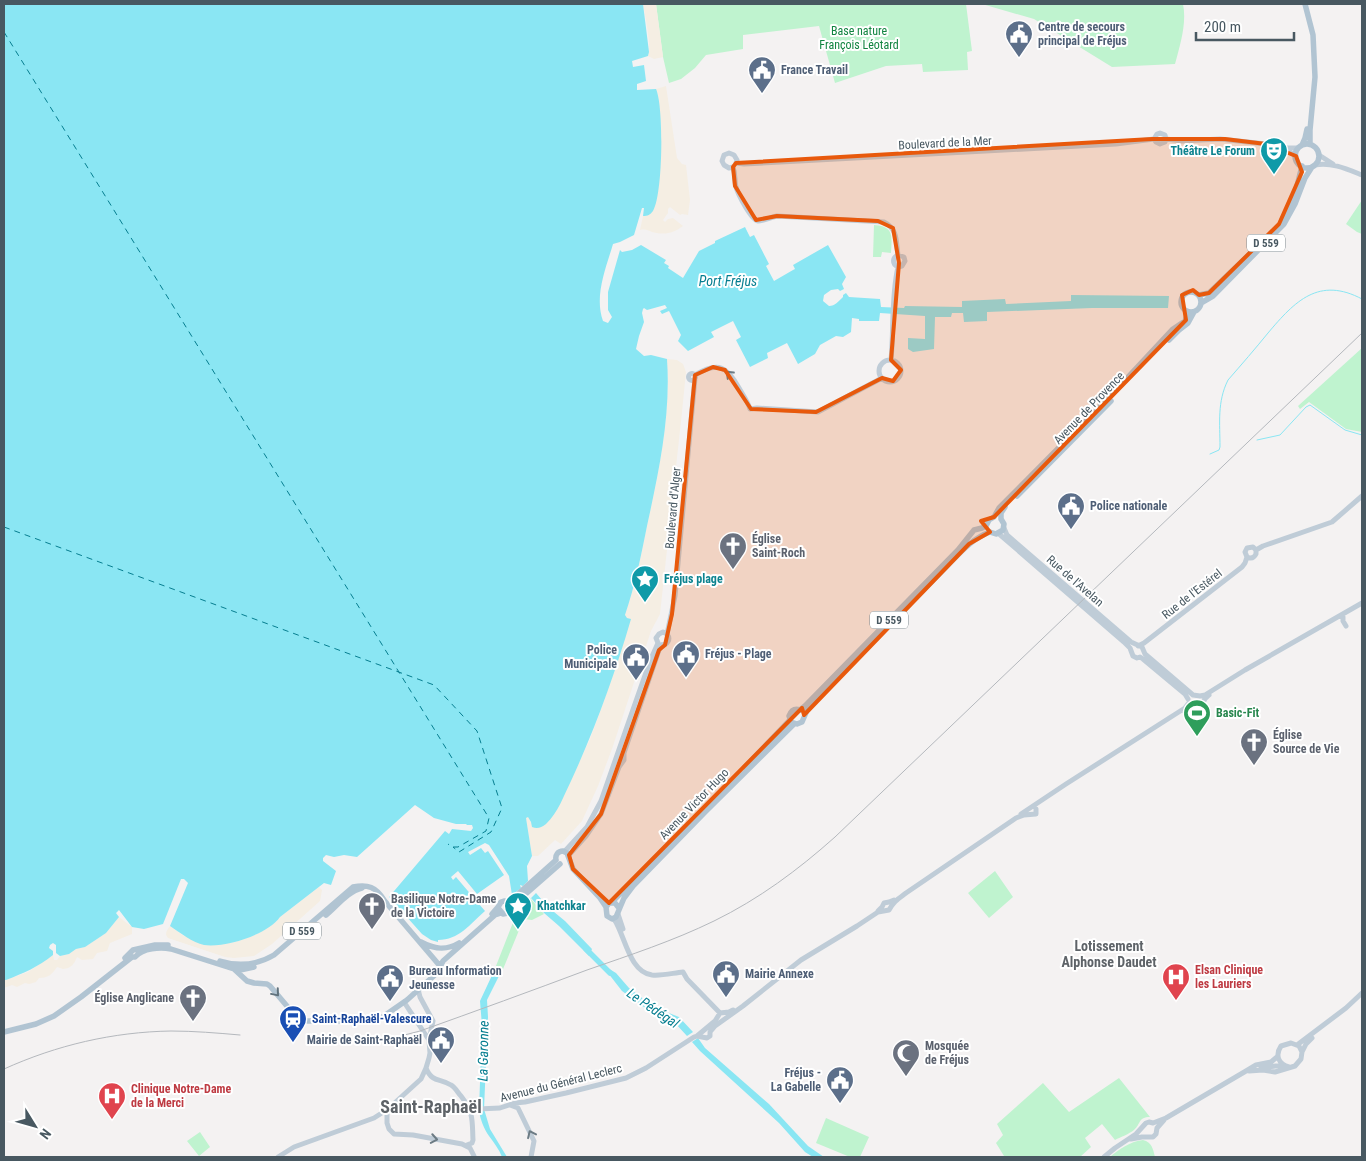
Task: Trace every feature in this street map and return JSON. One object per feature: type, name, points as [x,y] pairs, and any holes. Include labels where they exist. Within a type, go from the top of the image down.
[{"type":"main road","points":[[1305,4],[1311,23],[1315,77],[1310,144]]},
{"type":"main road","points":[[1314,57],[1306,132],[1296,156],[1298,163],[1302,166],[1335,165]]},
{"type":"main road","name":"Boulevard de la Mer","points":[[891,360],[894,285],[898,267],[902,266],[905,262],[904,258],[898,255],[893,228],[884,222],[778,216],[756,220],[751,217],[735,186],[735,165],[1140,142],[1154,139],[1160,144],[1164,143],[1166,139],[1182,141],[1225,139],[1266,144],[1281,148],[1296,156]]},
{"type":"main road","points":[[1300,147],[1310,144]]},
{"type":"main road","points":[[1310,144],[1318,150],[1319,155],[1335,165],[1362,175]]},
{"type":"main road","name":"Boulevard de la Mer","points":[[1281,148],[1300,147]]},
{"type":"main road","points":[[1314,166],[1319,155]]},
{"type":"main road","name":"D 559","points":[[1199,295],[1209,293],[1279,224],[1294,198],[1302,166]]},
{"type":"main road","name":"D 559","points":[[1201,303],[1213,296],[1279,230],[1290,214],[1308,173],[1314,166]]},
{"type":"main road","points":[[1190,292],[1199,295],[1201,303],[1194,312],[1187,311],[1181,304],[1183,297],[1190,292]]},
{"type":"main road","name":"Avenue de Provence","points":[[994,517],[999,508],[1136,370],[1173,329],[1185,321],[1187,311]]},
{"type":"main road","name":"Avenue de Provence","points":[[1001,519],[1003,510],[1090,423],[1176,332],[1188,323],[1194,312]]},
{"type":"main road","points":[[887,360],[897,362],[900,368],[900,375],[894,381],[882,378],[880,366],[887,360]]},
{"type":"main road","name":"Boulevard d'Alger","points":[[667,634],[674,604],[677,579],[694,379],[711,367],[723,368],[732,375],[750,408],[818,412],[882,378]]},
{"type":"main road","points":[[1256,550],[1253,547],[1248,548],[1245,552],[1247,557],[1254,557],[1256,550],[1263,546],[1332,522],[1362,496]]},
{"type":"main road","points":[[994,517],[1001,519],[1004,522],[1004,528],[1001,532],[994,534],[990,532],[987,524],[989,520],[994,517]]},
{"type":"main road","name":"D 559","points":[[800,710],[958,550],[969,535],[987,524]]},
{"type":"main road","name":"Rue de l'Avelan","points":[[1004,528],[1007,535],[1139,649],[1190,701]]},
{"type":"main road","name":"D 559","points":[[804,715],[808,708],[969,544],[981,535],[990,532]]},
{"type":"main road","name":"Rue de l'Avelan","points":[[998,533],[1124,642],[1139,649]]},
{"type":"main road","name":"Rue de l'Estérel","points":[[1139,649],[1242,567],[1246,563],[1247,557]]},
{"type":"main road","points":[[890,904],[1066,784],[1185,708],[1190,701],[1215,691],[1343,617],[1362,604]]},
{"type":"main road","points":[[1201,698],[1245,670],[1362,604]]},
{"type":"main road","points":[[1343,617],[1346,626]]},
{"type":"main road","points":[[662,632],[667,634],[668,642],[660,644],[656,638],[658,634],[662,632]]},
{"type":"main road","points":[[512,902],[502,901],[500,904],[500,910],[504,914],[511,911],[512,902],[564,859],[596,811],[619,758],[624,753],[660,644]]},
{"type":"main road","points":[[1190,701],[1195,709],[1199,708],[1202,706],[1201,698]]},
{"type":"main road","points":[[796,709],[800,710],[804,715],[802,722],[797,724],[792,722],[789,716],[796,709]]},
{"type":"main road","name":"Avenue Victor Hugo","points":[[609,904],[792,722]]},
{"type":"main road","name":"Avenue Victor Hugo","points":[[617,914],[624,898],[633,886],[792,722]]},
{"type":"main road","points":[[890,904],[1020,816],[1031,815],[1028,811],[1033,808]]},
{"type":"main road","points":[[564,859],[600,898],[609,904],[616,904],[618,926],[632,958],[640,970],[650,974],[683,972],[722,1016]]},
{"type":"main road","name":"D 559","points":[[4,1031],[46,1018],[133,954],[155,945],[168,945],[226,963],[240,965],[256,963],[274,955],[351,888],[362,885],[371,887],[380,894],[440,966]]},
{"type":"main road","name":"D 559","points":[[236,971],[264,964],[276,958],[357,889],[365,888],[374,891],[384,900]]},
{"type":"main road","name":"Avenue du Général Leclerc","points":[[468,1106],[486,1109],[510,1105],[593,1087],[632,1075],[702,1033],[715,1021],[743,1003],[806,954],[883,909],[884,902],[890,904]]},
{"type":"main road","points":[[609,904],[607,916],[610,918],[617,914]]},
{"type":"main road","points":[[419,941],[439,949],[454,946],[500,910]]},
{"type":"main road","name":"D 559","points":[[133,954],[155,948],[168,949],[236,971],[247,981],[269,984],[298,1018],[304,1021],[370,1021],[387,1014],[404,1002],[437,972],[444,961],[500,910]]},
{"type":"main road","points":[[246,969],[247,981]]},
{"type":"main road","points":[[278,1157],[294,1147],[374,1118],[388,1109],[422,1076],[430,1053],[429,1037],[433,1022],[418,989]]},
{"type":"main road","points":[[1297,1045],[1362,995]]},
{"type":"main road","points":[[1246,1071],[1264,1067],[1295,1066],[1300,1062],[1306,1044],[1319,1031],[1348,1010],[1362,995]]},
{"type":"main road","points":[[408,1009],[408,1002],[415,996],[420,997]]},
{"type":"main road","points":[[404,1002],[429,1037]]},
{"type":"main road","points":[[1286,1066],[1280,1063],[1278,1057],[1279,1049],[1284,1044],[1290,1042],[1297,1045],[1302,1052]]},
{"type":"main road","points":[[1104,1157],[1129,1139],[1144,1124],[1166,1118],[1256,1065],[1272,1062],[1278,1057]]},
{"type":"main road","points":[[426,1068],[432,1078]]},
{"type":"main road","points":[[422,1076],[450,1084],[468,1106],[472,1115],[474,1141]]},
{"type":"main road","points":[[520,1112],[525,1102]]},
{"type":"main road","points":[[510,1105],[515,1106],[520,1112],[534,1141],[531,1157]]},
{"type":"main road","points":[[388,1109],[386,1113],[387,1123],[389,1130],[394,1134],[467,1145],[474,1141]]},
{"type":"main road","points":[[474,1157],[474,1115],[478,1109]]},
{"type":"main road","points":[[374,1118],[387,1123]]},
{"type":"main road","points":[[1129,1139],[1146,1136],[1151,1138],[1155,1136],[1157,1128],[1166,1118]]},
{"type":"main road","points":[[1153,1123],[1157,1128]]},
{"type":"main road","points":[[1142,1128],[1143,1134],[1146,1136]]},
{"type":"main road","points":[[467,1145],[474,1157]]},
{"type":"highlighted area","points":[[1152,139],[1225,139],[1266,144],[1296,156],[1302,172],[1279,224],[1209,293],[1199,295],[1193,290],[1182,295],[1186,320],[994,517],[981,521],[990,532],[969,544],[804,715],[802,708],[609,903],[573,869],[569,855],[601,814],[659,650],[665,645],[672,614],[695,375],[713,367],[725,370],[751,409],[816,412],[882,378],[893,381],[901,370],[891,360],[899,263],[893,228],[878,221],[777,216],[756,220],[735,186],[733,167],[736,163]]},
{"type":"green space","name":"Base nature François Léotard","points":[[656,4],[966,4],[972,51],[967,52],[968,70],[923,72],[922,64],[886,66],[835,83],[819,26],[743,35],[743,49],[706,55],[695,68],[681,79],[669,83],[663,57]]},
{"type":"green space","points":[[982,4],[1183,4],[1184,26],[1175,64],[1112,67],[1034,19]]},
{"type":"green space","points":[[1362,200],[1362,234],[1346,224]]},
{"type":"green space","points":[[874,225],[885,227],[891,237],[891,253],[882,252],[881,257],[873,257]]},
{"type":"green space","points":[[1362,348],[1362,432],[1346,429],[1309,402],[1300,409],[1298,406]]},
{"type":"green space","points":[[995,871],[1013,897],[989,918],[968,893]]},
{"type":"green space","points":[[529,897],[544,914],[532,920],[523,919],[527,909],[525,907],[527,904],[526,900]]},
{"type":"green space","points":[[514,920],[522,923],[501,974],[494,971]]},
{"type":"green space","points":[[1119,1078],[1150,1117],[1143,1118],[1134,1130],[1127,1134],[1115,1140],[1102,1124],[1085,1138],[1091,1147],[1080,1157],[1007,1157],[1004,1156],[996,1143],[1003,1135],[997,1124],[1043,1083],[1069,1112]]},
{"type":"green space","points":[[826,1118],[869,1137],[860,1157],[850,1157],[816,1143]]},
{"type":"green space","points":[[200,1132],[210,1147],[199,1156],[187,1141]]},
{"type":"green space","points":[[1143,1140],[1150,1144],[1155,1157],[1110,1157],[1129,1144]]},
{"type":"sand","points":[[643,4],[656,4],[663,57],[654,59],[648,56],[649,38]]},
{"type":"sand","points":[[666,86],[677,158],[682,164],[686,165],[690,200],[688,215],[680,215],[670,207],[663,220],[665,222],[673,218],[683,226],[672,232],[661,233],[640,230],[643,216],[647,216],[656,201],[660,167],[661,126],[656,89]]},
{"type":"sand","name":"Fréjus plage","points":[[667,359],[677,360],[683,364],[686,372],[660,614],[651,631],[612,749],[582,821],[561,844],[555,840],[538,856],[532,856],[526,818],[528,816],[531,823],[559,805],[590,739],[630,619],[625,615],[640,560],[656,485],[666,422]]},
{"type":"sand","points":[[319,887],[322,890],[320,901],[272,944],[254,956],[225,957],[168,938],[166,935],[170,926],[184,936],[232,943],[255,935],[276,922]]},
{"type":"sand","points":[[119,917],[132,927],[132,934],[110,943],[107,951],[97,953],[93,959],[82,960],[77,957],[71,967],[63,969],[57,967],[50,975],[39,978],[36,982],[4,988],[4,980],[28,972],[53,955],[54,960],[57,960],[60,956],[85,947],[106,933]]},
{"type":"water","name":"Port Fréjus","points":[[4,4],[643,4],[649,52],[648,56],[632,61],[633,67],[644,65],[646,81],[637,84],[637,90],[656,89],[659,98],[661,150],[659,188],[653,211],[649,215],[643,216],[644,208],[642,208],[634,235],[613,244],[600,292],[603,321],[608,323],[612,317],[608,310],[608,292],[620,250],[622,252],[632,250],[641,245],[666,260],[664,263],[669,266],[668,268],[683,278],[699,251],[745,227],[750,237],[754,235],[769,264],[766,266],[774,281],[795,269],[793,265],[828,245],[846,277],[842,284],[844,289],[840,291],[838,289],[831,290],[824,295],[823,301],[829,306],[837,303],[846,293],[849,297],[880,299],[881,307],[962,307],[962,301],[1005,299],[1006,304],[1071,301],[1071,295],[1169,296],[1168,308],[1092,308],[987,312],[987,321],[964,322],[963,313],[952,313],[951,317],[935,317],[934,349],[913,352],[908,349],[908,338],[925,339],[925,316],[880,313],[879,321],[859,321],[859,319],[852,318],[851,332],[843,337],[836,336],[820,345],[815,354],[798,364],[787,343],[767,353],[768,358],[750,367],[736,340],[741,337],[733,321],[711,332],[714,337],[688,351],[678,341],[681,335],[669,311],[662,314],[660,311],[667,308],[665,305],[647,310],[644,308],[642,313],[644,322],[636,349],[644,356],[651,355],[667,359],[668,380],[666,422],[656,485],[638,571],[625,615],[631,619],[596,721],[560,804],[550,820],[541,827],[532,827],[528,817],[526,818],[532,856],[527,866],[528,881],[523,886],[520,885],[521,888],[512,895],[509,876],[489,845],[485,843],[468,852],[470,855],[481,848],[485,853],[488,851],[504,875],[477,894],[458,871],[451,877],[453,880],[456,877],[485,911],[464,930],[452,937],[438,940],[438,942],[422,934],[389,897],[445,831],[449,834],[452,829],[471,831],[473,828],[472,825],[456,824],[434,818],[415,805],[357,857],[326,855],[323,861],[336,871],[331,885],[324,883],[256,935],[234,942],[204,945],[191,940],[170,926],[188,883],[181,879],[163,924],[144,929],[132,927],[119,910],[116,913],[119,917],[106,933],[85,947],[60,956],[56,953],[56,945],[53,943],[49,948],[53,951],[53,955],[25,972],[4,980]]},
{"type":"water","points":[[536,893],[592,949],[589,956],[531,898]]},
{"type":"water","points":[[606,967],[616,973],[629,988],[654,1007],[679,1017],[693,1032],[687,1036],[675,1023],[659,1017],[622,991],[602,968]]},
{"type":"water","name":"La Garonne","points":[[494,971],[500,974],[487,1000],[484,1109],[490,1129],[507,1157],[502,1157],[487,1133],[479,1110],[482,1026],[480,1001]]},
{"type":"water","points":[[698,1038],[705,1048],[769,1104],[808,1146],[824,1157],[813,1157],[805,1152],[779,1123],[700,1051],[692,1042]]},
{"type":"waterway","points":[[1210,454],[1219,450],[1220,447],[1222,396],[1228,380],[1278,321],[1298,302],[1320,291],[1333,290],[1362,299]]},
{"type":"waterway","points":[[1257,440],[1280,435],[1310,405],[1345,430],[1362,435]]},
{"type":"waterway","name":"Le Pédégal","points":[[586,949],[610,973]]},
{"type":"ferry route","points":[[4,32],[489,818],[486,831],[458,847],[452,847],[448,844]]},
{"type":"ferry route","points":[[4,527],[434,685],[477,731],[502,808],[491,832],[459,852],[453,847]]},
{"type":"railway","points":[[339,1043],[385,1040],[420,1031],[651,947],[714,921],[778,883],[835,837],[1362,333]]},
{"type":"railway","points":[[4,1069],[44,1053],[107,1037],[171,1031],[240,1035]]},
{"type":"place","name":"Centre de secours principal de Fréjus","points":[[1019,58]]},
{"type":"place","name":"France Travail","points":[[762,94]]},
{"type":"place","name":"Théâtre Le Forum","points":[[1274,175]]},
{"type":"place","name":"Police nationale","points":[[1071,530]]},
{"type":"place","name":"Église Saint-Roch","points":[[733,570]]},
{"type":"place","name":"Fréjus plage","points":[[645,603]]},
{"type":"place","name":"Fréjus - Plage","points":[[686,678]]},
{"type":"place","name":"Police Municipale","points":[[636,681]]},
{"type":"place","name":"Basic-Fit","points":[[1197,737]]},
{"type":"place","name":"Église Source de Vie","points":[[1254,766]]},
{"type":"place","name":"Basilique Notre-Dame de la Victoire","points":[[372,930]]},
{"type":"place","name":"Khatchkar","points":[[518,930]]},
{"type":"place","name":"Mairie Annexe","points":[[726,998]]},
{"type":"place","name":"Elsan Clinique les Lauriers","points":[[1176,1001]]},
{"type":"place","name":"Bureau Information Jeunesse","points":[[390,1002]]},
{"type":"place","name":"Église Anglicane","points":[[193,1022]]},
{"type":"place","name":"Saint-Raphaël-Valescure","points":[[293,1043]]},
{"type":"place","name":"Mairie de Saint-Raphaël","points":[[441,1064]]},
{"type":"place","name":"Mosquée de Fréjus","points":[[906,1077]]},
{"type":"place","name":"Fréjus - La Gabelle","points":[[840,1104]]},
{"type":"place","name":"Clinique Notre-Dame de la Merci","points":[[112,1120]]},
{"type":"district","name":"Lotissement Alphonse Daudet","points":[[1109,954]]},
{"type":"district","name":"Saint-Raphaël","points":[[431,1107]]}]
